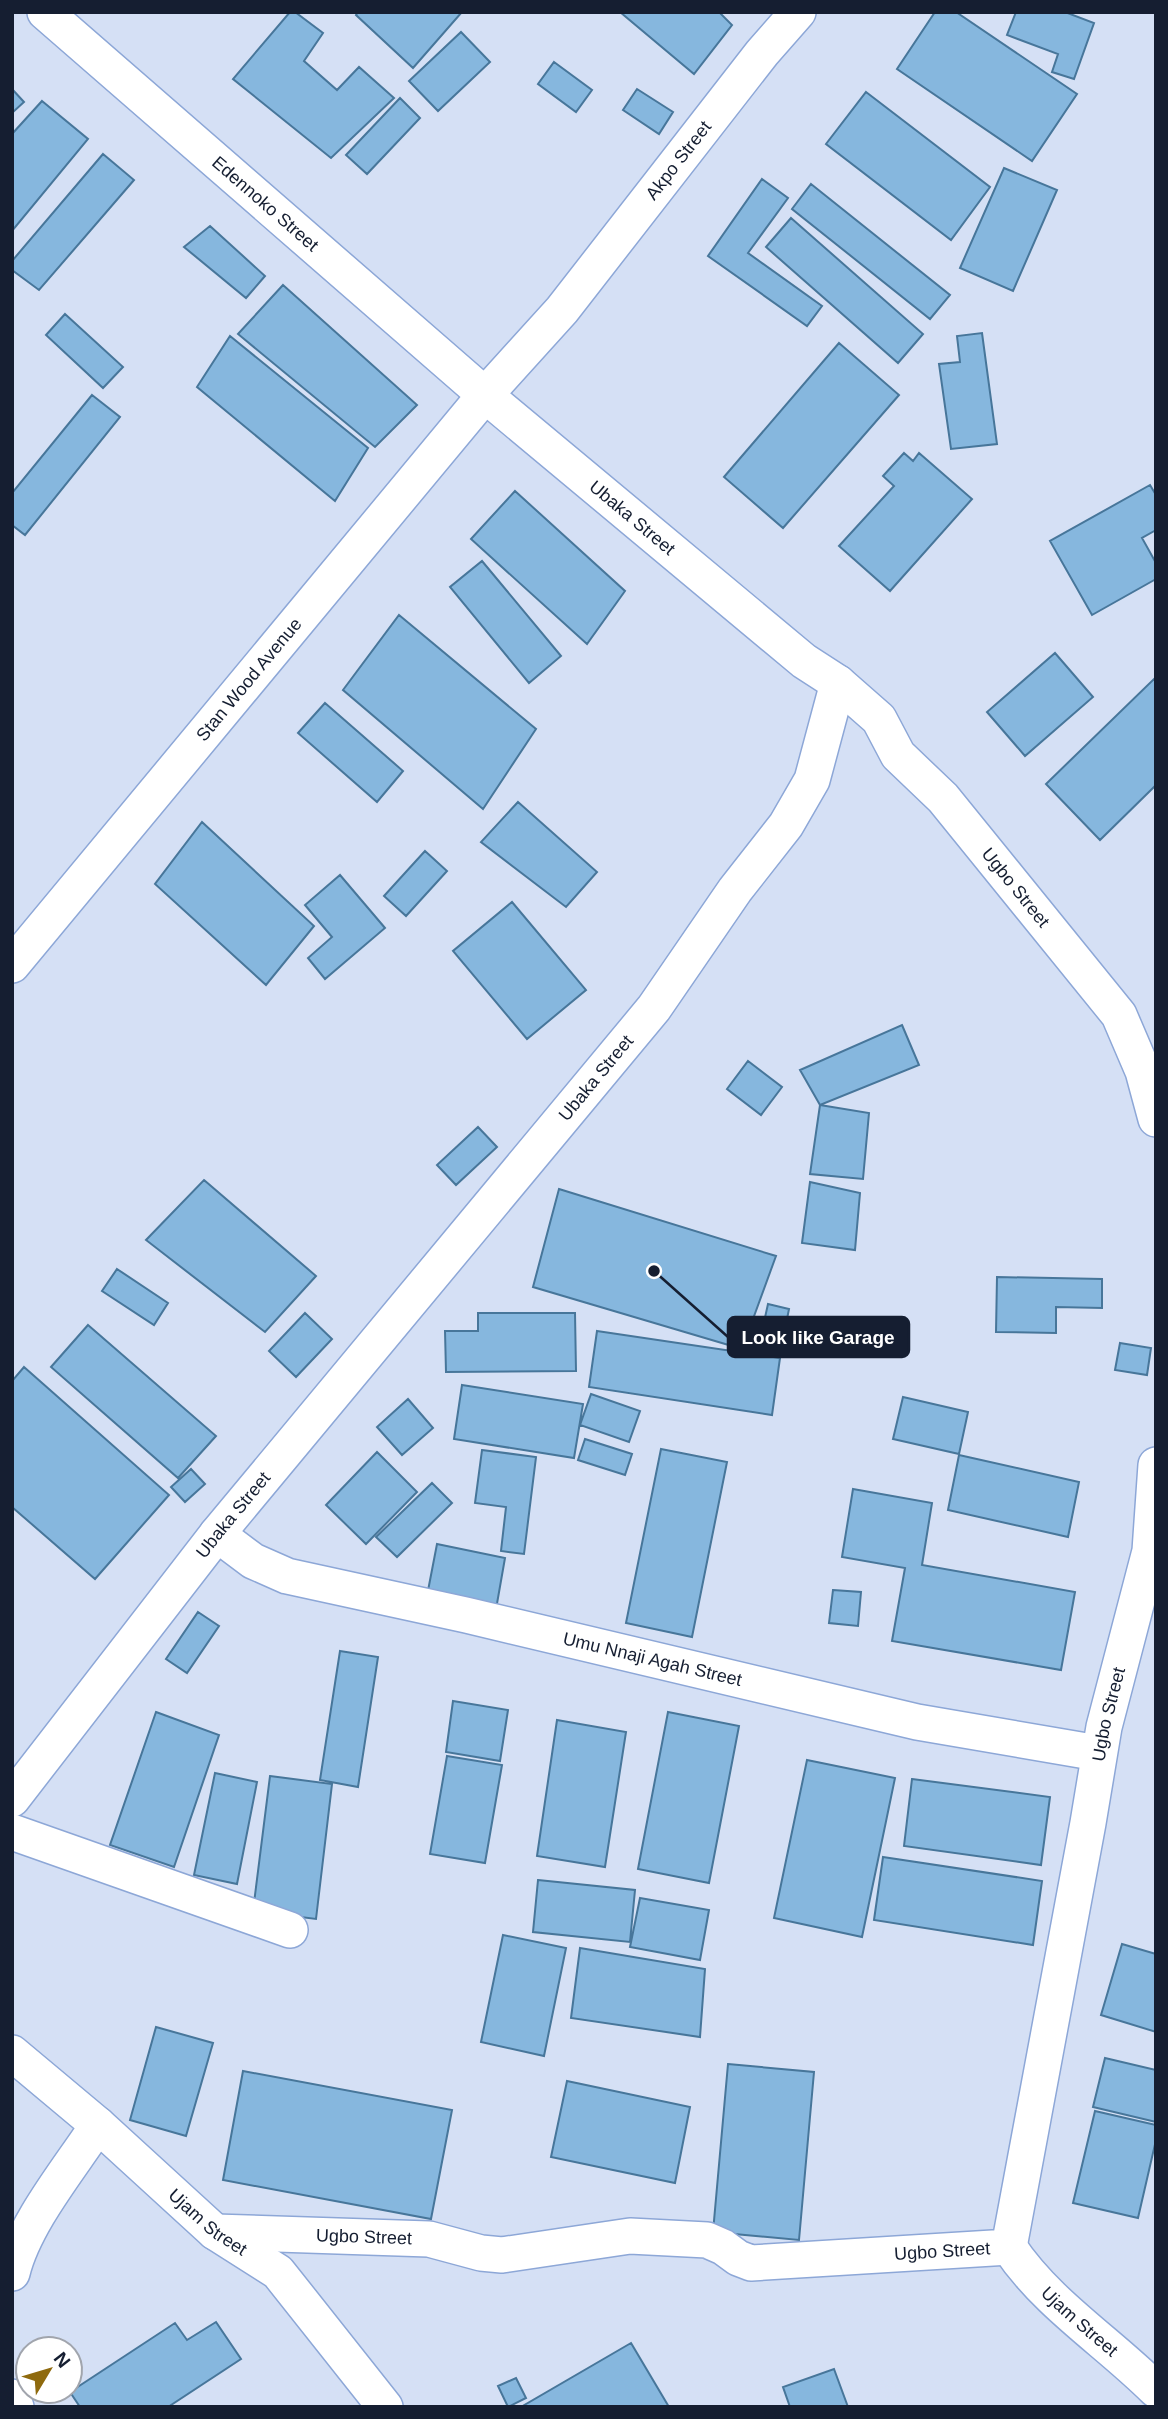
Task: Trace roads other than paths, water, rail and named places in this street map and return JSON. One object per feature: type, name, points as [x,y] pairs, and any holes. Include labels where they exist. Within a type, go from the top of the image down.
[{"type":"street","name":"Edennoko Street","points":[[45,12],[485,395]]},
{"type":"street","name":"Akpo Street","points":[[485,395],[562,310],[762,53],[798,12]]},
{"type":"street","name":"Ubaka Street","points":[[12,1799],[217,1534],[654,1008],[736,890],[786,825],[812,780],[838,683],[804,661],[485,395]]},
{"type":"street","name":"Stan Wood Avenue","points":[[12,965],[485,395]]},
{"type":"street","name":"Ugbo Street","points":[[838,683],[879,719],[898,755],[943,798],[1119,1015],[1143,1071],[1156,1119]]},
{"type":"street","name":"Ugbo Street","points":[[215,2232],[429,2239],[481,2253],[502,2255],[630,2236],[707,2240],[751,2263],[1009,2247],[1088,1823],[1098,1754],[1150,1551],[1156,1465]]},
{"type":"street","name":"Umu Nnaji Agah Street","points":[[217,1534],[253,1561],[287,1576],[466,1615],[917,1721],[1098,1754]]},
{"type":"street","points":[[12,1832],[289,1930]]},
{"type":"street","name":"Ujam Street","points":[[12,2053],[98,2124],[215,2232],[278,2272],[385,2407]]},
{"type":"street","points":[[12,2273],[17,2254],[27,2234],[98,2124]]},
{"type":"street","name":"Ujam Street","points":[[1009,2247],[1023,2268],[1049,2295],[1156,2390]]},
{"type":"street","points":[[12,2397],[16,2407]]},
{"type":"place","name":"Look like Garage","points":[[654,1271]]}]
